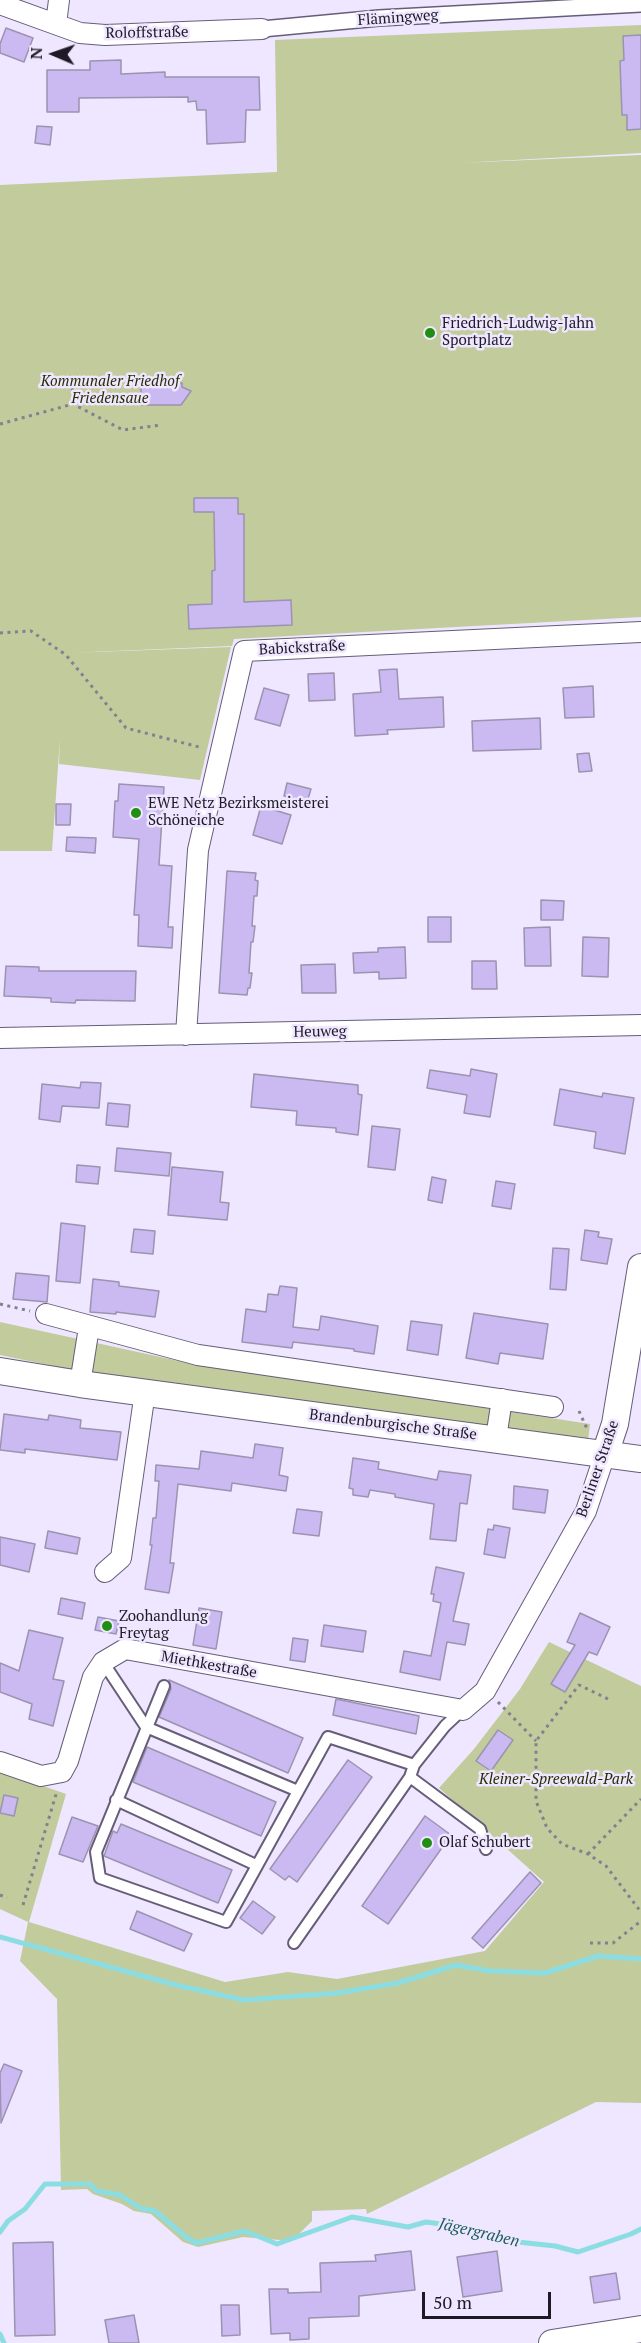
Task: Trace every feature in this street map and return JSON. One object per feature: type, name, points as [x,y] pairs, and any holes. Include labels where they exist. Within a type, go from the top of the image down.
[{"type":"street","points":[[56,24],[59,0]]},
{"type":"street","name":"Roloffstraße","points":[[0,4],[80,33],[105,35],[262,29]]},
{"type":"street","name":"Flämingweg","points":[[262,29],[380,18],[641,4]]},
{"type":"street","name":"Babickstraße","points":[[186,1035],[198,850],[244,651],[641,632]]},
{"type":"street","name":"Heuweg","points":[[0,1038],[641,1025]]},
{"type":"street","name":"Berliner Straße","points":[[463,1710],[484,1691],[586,1511],[598,1445],[615,1424],[641,1267]]},
{"type":"street","points":[[46,1314],[198,1355],[553,1407]]},
{"type":"street","points":[[80,1384],[89,1327]]},
{"type":"street","name":"Brandenburgische Straße","points":[[0,1371],[80,1384],[496,1438],[598,1445],[641,1459]]},
{"type":"street","points":[[105,1572],[121,1558],[145,1392]]},
{"type":"street","points":[[496,1438],[502,1399]]},
{"type":"street","name":"Miethkestraße","points":[[103,1662],[125,1650],[463,1710]]},
{"type":"street","points":[[0,1762],[41,1776],[62,1772],[68,1761],[93,1677],[103,1662]]},
{"type":"street","points":[[552,2343],[641,2328]]},
{"type":"lane","points":[[103,1662],[146,1727],[298,1791]]},
{"type":"lane","points":[[164,1686],[96,1852],[100,1878],[226,1922],[327,1737],[414,1765]]},
{"type":"lane","points":[[294,1942],[410,1777],[414,1765],[445,1726],[463,1710]]},
{"type":"lane","points":[[410,1777],[480,1829],[486,1849]]},
{"type":"lane","points":[[116,1800],[256,1865]]},
{"type":"path","points":[[72,380],[73,404]]},
{"type":"path","points":[[0,424],[73,404],[123,430],[160,425]]},
{"type":"path","points":[[0,633],[31,632],[66,655],[126,728],[220,753]]},
{"type":"path","points":[[0,1304],[46,1314]]},
{"type":"path","points":[[579,1411],[598,1445]]},
{"type":"path","points":[[608,1699],[579,1685],[536,1741],[536,1801],[547,1828],[562,1844],[588,1854],[606,1866],[641,1911]]},
{"type":"path","points":[[484,1691],[505,1708],[536,1741]]},
{"type":"path","points":[[24,1905],[62,1772]]},
{"type":"path","points":[[588,1854],[641,1799]]},
{"type":"path","points":[[0,1895],[7,1898]]},
{"type":"path","points":[[590,1943],[613,1943],[641,1921]]},
{"type":"green space","name":"Kommunaler Friedhof Friedensaue","points":[[641,25],[641,153],[459,163],[641,155],[641,617],[234,639],[232,646],[66,653],[231,647],[200,780],[59,764],[60,739],[52,851],[0,851],[0,185],[277,172],[275,40]]},
{"type":"green space","points":[[0,1322],[188,1363],[590,1424],[588,1441],[141,1384],[0,1355]]},
{"type":"green space","name":"Kleiner-Spreewald-Park","points":[[549,1642],[641,1686],[641,2103],[596,2102],[367,2214],[366,2209],[312,2211],[312,2221],[292,2241],[243,2237],[198,2247],[183,2242],[151,2214],[134,2211],[122,2204],[93,2194],[87,2189],[61,2190],[57,1999],[20,1961],[28,1922],[0,1909],[0,1771],[66,1794],[29,1922],[225,1982],[288,1972],[337,1979],[485,1951],[544,1882],[439,1788],[474,1749],[520,1689]]},
{"type":"building","points":[[6,28],[33,38],[24,62],[0,53],[0,44]]},
{"type":"building","points":[[641,35],[641,129],[627,130],[627,115],[622,115],[620,61],[624,60],[623,36]]},
{"type":"building","points":[[121,60],[121,74],[165,72],[165,77],[259,77],[260,110],[246,110],[245,142],[207,144],[206,110],[197,110],[196,101],[188,102],[188,97],[79,98],[79,112],[47,112],[47,70],[90,70],[90,61]]},
{"type":"building","points":[[37,126],[52,127],[50,145],[35,143]]},
{"type":"building","points":[[141,382],[182,383],[182,387],[191,391],[181,405],[141,405]]},
{"type":"building","points":[[194,498],[238,498],[238,514],[244,514],[244,602],[291,600],[292,625],[189,629],[188,605],[212,604],[212,571],[215,570],[214,512],[194,512]]},
{"type":"building","points":[[397,669],[399,699],[443,697],[444,727],[387,730],[388,734],[355,736],[353,694],[381,692],[379,670]]},
{"type":"building","points":[[334,673],[335,700],[309,701],[308,674]]},
{"type":"building","points":[[593,686],[594,717],[565,718],[563,688]]},
{"type":"building","points":[[264,688],[289,695],[280,726],[255,719]]},
{"type":"building","points":[[540,718],[541,749],[473,751],[472,721]]},
{"type":"building","points":[[589,753],[592,771],[579,772],[577,754]]},
{"type":"building","points":[[287,783],[311,789],[307,802],[284,796]]},
{"type":"building","points":[[119,784],[164,787],[159,865],[172,866],[168,927],[173,927],[172,948],[138,946],[139,915],[134,915],[139,839],[113,837],[115,801],[118,801]]},
{"type":"building","points":[[56,804],[71,804],[70,825],[56,825]]},
{"type":"building","points":[[261,806],[291,815],[282,844],[253,835]]},
{"type":"building","points":[[67,837],[96,838],[95,853],[66,851]]},
{"type":"building","points":[[227,871],[256,873],[255,880],[258,881],[257,896],[254,896],[252,926],[255,926],[253,942],[251,942],[249,973],[252,973],[247,995],[219,993]]},
{"type":"building","points":[[541,900],[564,901],[563,920],[541,920]]},
{"type":"building","points":[[428,917],[451,917],[451,942],[428,942]]},
{"type":"building","points":[[550,927],[551,966],[525,966],[524,928]]},
{"type":"building","points":[[583,937],[609,938],[608,977],[582,976]]},
{"type":"building","points":[[405,947],[406,978],[379,979],[379,972],[354,973],[353,953],[378,952],[378,948]]},
{"type":"building","points":[[472,961],[496,961],[497,989],[472,989]]},
{"type":"building","points":[[335,964],[336,993],[302,993],[301,965]]},
{"type":"building","points":[[6,966],[39,967],[39,971],[136,971],[135,1001],[76,1000],[75,1003],[51,1002],[51,998],[4,996]]},
{"type":"building","points":[[471,1069],[497,1074],[490,1117],[464,1113],[467,1095],[427,1088],[430,1070],[470,1076]]},
{"type":"building","points":[[254,1074],[358,1085],[358,1094],[362,1095],[358,1135],[336,1132],[336,1128],[296,1125],[297,1111],[251,1107]]},
{"type":"building","points":[[81,1082],[101,1083],[99,1108],[62,1106],[60,1122],[39,1119],[42,1084],[80,1088]]},
{"type":"building","points":[[560,1089],[602,1097],[603,1093],[634,1098],[625,1154],[594,1148],[596,1132],[554,1125]]},
{"type":"building","points":[[108,1103],[130,1105],[128,1127],[106,1125]]},
{"type":"building","points":[[372,1126],[400,1129],[395,1170],[368,1167]]},
{"type":"building","points":[[117,1148],[171,1153],[169,1176],[115,1171]]},
{"type":"building","points":[[77,1165],[100,1167],[98,1184],[76,1182]]},
{"type":"building","points":[[172,1167],[223,1172],[220,1202],[229,1203],[227,1220],[168,1215]]},
{"type":"building","points":[[432,1177],[446,1180],[442,1203],[428,1200]]},
{"type":"building","points":[[496,1181],[515,1184],[511,1209],[492,1206]]},
{"type":"building","points":[[61,1223],[85,1226],[80,1283],[56,1281]]},
{"type":"building","points":[[134,1229],[155,1231],[153,1254],[131,1252]]},
{"type":"building","points":[[585,1230],[599,1232],[598,1237],[612,1239],[607,1264],[581,1260]]},
{"type":"building","points":[[553,1248],[569,1249],[566,1290],[550,1289]]},
{"type":"building","points":[[16,1273],[49,1276],[47,1302],[13,1299]]},
{"type":"building","points":[[93,1279],[119,1282],[119,1286],[159,1291],[155,1317],[116,1312],[116,1314],[90,1312]]},
{"type":"building","points":[[280,1286],[297,1288],[293,1327],[319,1330],[321,1316],[378,1326],[374,1354],[354,1351],[354,1349],[293,1342],[292,1348],[242,1342],[246,1309],[266,1312],[268,1294],[278,1295]]},
{"type":"building","points":[[474,1313],[548,1324],[543,1359],[500,1353],[498,1364],[466,1358]]},
{"type":"building","points":[[411,1321],[442,1325],[438,1355],[407,1350]]},
{"type":"building","points":[[4,1414],[48,1420],[49,1415],[81,1420],[80,1428],[121,1432],[117,1460],[25,1449],[25,1453],[0,1450]]},
{"type":"building","points":[[255,1444],[283,1448],[279,1475],[288,1477],[286,1491],[232,1483],[231,1491],[178,1484],[170,1563],[174,1563],[169,1593],[145,1589],[152,1545],[150,1545],[153,1518],[156,1518],[159,1481],[155,1481],[156,1465],[199,1469],[201,1451],[253,1458]]},
{"type":"building","points":[[353,1458],[379,1462],[378,1469],[437,1480],[439,1471],[471,1475],[467,1504],[460,1503],[456,1541],[430,1539],[434,1504],[370,1490],[368,1497],[353,1495],[353,1489],[349,1488]]},
{"type":"building","points":[[514,1486],[548,1490],[545,1513],[513,1509]]},
{"type":"building","points":[[297,1509],[322,1512],[319,1536],[293,1533]]},
{"type":"building","points":[[494,1525],[510,1528],[505,1558],[484,1554],[488,1529],[493,1530]]},
{"type":"building","points":[[48,1531],[80,1538],[77,1554],[45,1548]]},
{"type":"building","points":[[0,1537],[35,1544],[29,1572],[0,1565]]},
{"type":"building","points":[[436,1567],[464,1573],[453,1621],[469,1624],[465,1645],[447,1642],[440,1680],[400,1672],[404,1651],[431,1656],[441,1603],[433,1601],[434,1594],[431,1594]]},
{"type":"building","points":[[61,1598],[85,1603],[82,1619],[58,1614]]},
{"type":"building","points":[[199,1608],[222,1612],[216,1649],[193,1645]]},
{"type":"building","points":[[580,1613],[610,1627],[597,1655],[589,1652],[565,1692],[551,1684],[575,1645],[567,1642]]},
{"type":"building","name":"Zoohandlung Freytag","points":[[98,1617],[119,1621],[116,1634],[95,1630]]},
{"type":"building","points":[[324,1625],[366,1631],[363,1652],[321,1646]]},
{"type":"building","points":[[29,1630],[63,1638],[53,1679],[64,1681],[53,1726],[29,1719],[32,1704],[0,1692],[0,1663],[19,1671]]},
{"type":"building","points":[[293,1638],[308,1640],[305,1662],[290,1660]]},
{"type":"building","points":[[169,1680],[303,1738],[288,1773],[159,1717],[171,1689]]},
{"type":"building","points":[[336,1699],[419,1716],[416,1734],[333,1715]]},
{"type":"building","points":[[498,1730],[513,1740],[491,1771],[476,1761]]},
{"type":"building","points":[[147,1747],[276,1802],[261,1836],[133,1782]]},
{"type":"building","points":[[348,1760],[372,1777],[297,1882],[289,1876],[285,1880],[270,1869]]},
{"type":"building","points":[[4,1795],[18,1798],[14,1816],[0,1813]]},
{"type":"building","points":[[425,1816],[451,1835],[388,1924],[362,1906]]},
{"type":"building","points":[[72,1817],[98,1826],[83,1862],[59,1854]]},
{"type":"building","points":[[121,1824],[232,1870],[218,1903],[104,1856],[113,1831],[117,1833]]},
{"type":"building","points":[[530,1872],[541,1883],[483,1948],[472,1938]]},
{"type":"building","points":[[253,1901],[275,1917],[262,1934],[240,1918]]},
{"type":"building","points":[[137,1911],[192,1934],[184,1951],[130,1929]]},
{"type":"building","points":[[4,2064],[22,2071],[1,2123],[0,2073]]},
{"type":"building","points":[[53,2242],[55,2335],[15,2336],[13,2243]]},
{"type":"building","points":[[411,2251],[415,2290],[359,2296],[359,2316],[309,2318],[309,2339],[290,2340],[290,2333],[271,2334],[269,2289],[288,2289],[288,2293],[321,2292],[320,2263],[376,2261],[375,2255]]},
{"type":"building","points":[[497,2251],[502,2291],[463,2297],[457,2257]]},
{"type":"building","points":[[616,2273],[620,2299],[594,2303],[590,2277]]},
{"type":"building","points":[[221,2305],[239,2305],[240,2335],[222,2336]]},
{"type":"building","points":[[134,2315],[139,2343],[109,2343],[105,2320]]},
{"type":"waterway","points":[[0,1937],[176,1985],[244,2000],[337,1993],[398,1983],[456,1965],[491,1971],[545,1973],[598,1956],[641,1959]]},
{"type":"waterway","name":"Jägergraben","points":[[0,2232],[8,2221],[25,2209],[45,2184],[90,2184],[97,2191],[120,2195],[140,2208],[155,2211],[196,2243],[245,2231],[277,2244],[352,2217],[408,2227],[426,2222],[448,2225],[490,2239],[555,2246],[578,2252],[641,2229]]},
{"type":"waterway","name":"Jägergraben","points":[[0,2334],[4,2343]]},
{"type":"place","name":"Friedrich-Ludwig-Jahn Sportplatz","points":[[430,333]]},
{"type":"place","name":"EWE Netz Bezirksmeisterei Schöneiche","points":[[136,813]]},
{"type":"place","name":"Zoohandlung Freytag","points":[[107,1626]]},
{"type":"place","name":"Olaf Schubert","points":[[427,1843]]}]
